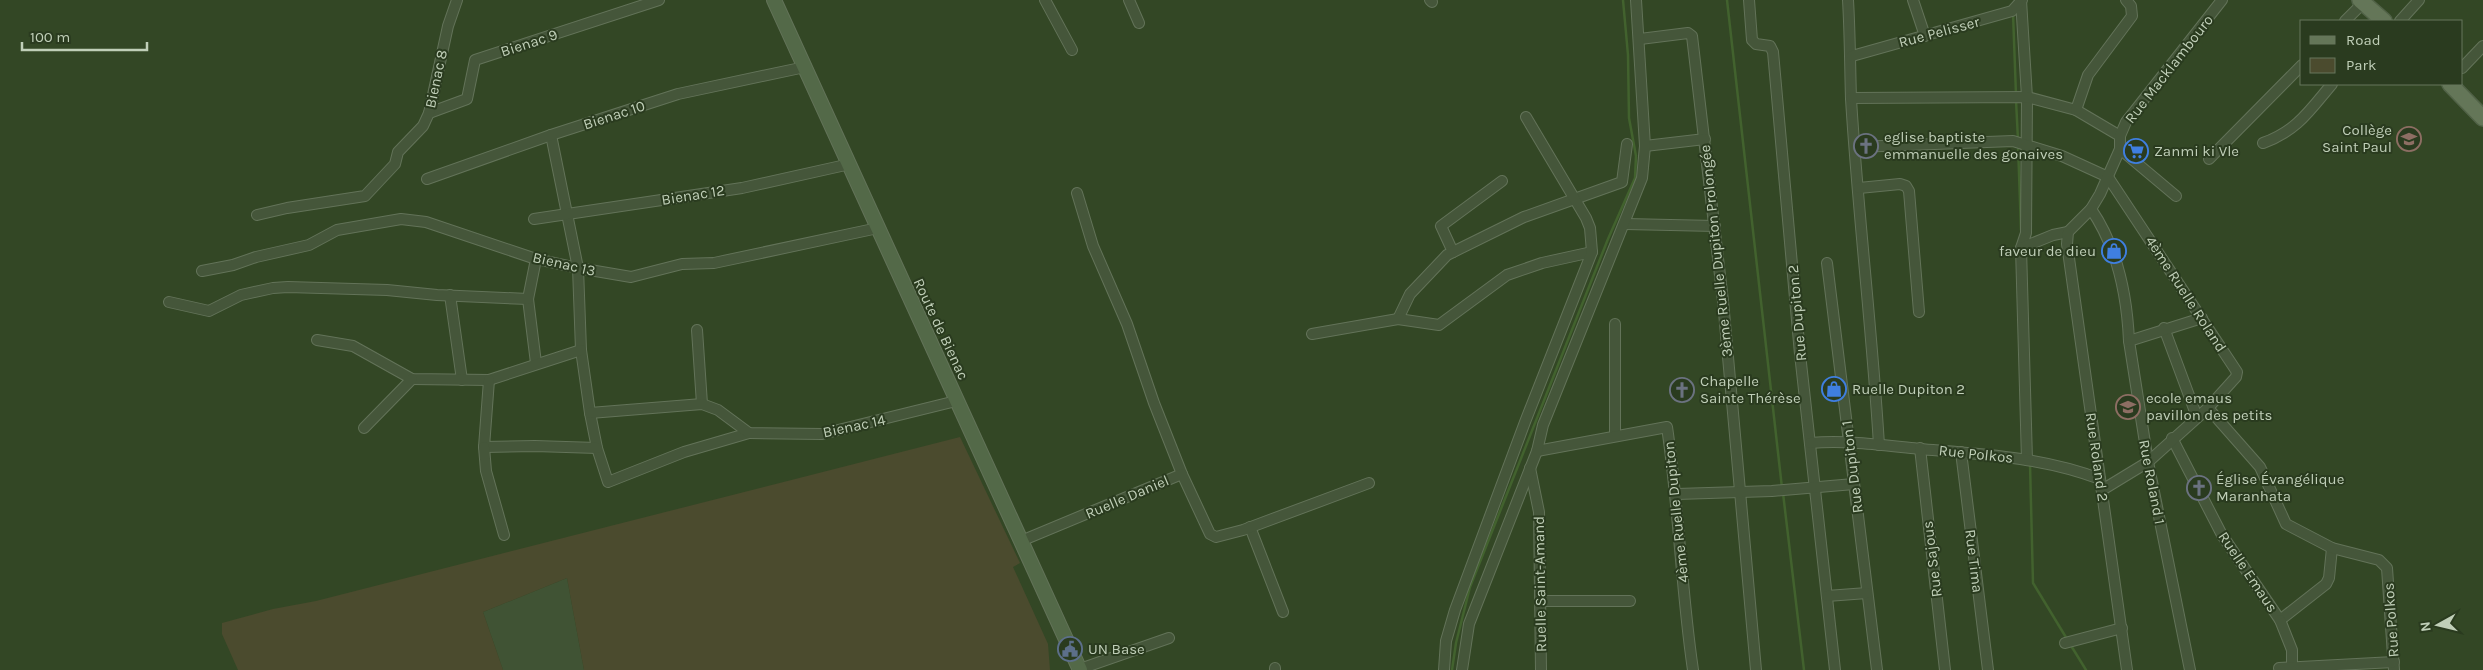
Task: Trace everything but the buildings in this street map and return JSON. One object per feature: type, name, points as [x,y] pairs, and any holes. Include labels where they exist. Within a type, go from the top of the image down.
[{"type":"main road","name":"Route de Bienac","points":[[774,0],[1080,670]]},
{"type":"main road","points":[[2361,2],[2383,20]]},
{"type":"main road","points":[[2451,85],[2483,118]]},
{"type":"street","name":"Bienac 8","points":[[257,216],[287,208],[365,196],[395,164],[398,152],[423,126],[429,113],[448,26],[457,0]]},
{"type":"street","name":"Bienac 9","points":[[429,113],[467,99],[475,60],[659,0]]},
{"type":"street","points":[[1045,0],[1072,50]]},
{"type":"street","points":[[1129,0],[1139,23]]},
{"type":"street","points":[[1462,670],[1469,624],[1537,451],[1544,425],[1626,224],[1642,178],[1645,146],[1640,39],[1636,0]]},
{"type":"street","name":"Rue Dupiton 2","points":[[1749,0],[1752,40],[1756,44],[1770,46],[1773,52],[1810,443],[1835,670]]},
{"type":"street","points":[[1848,0],[1852,56],[1851,98],[1879,445]]},
{"type":"street","points":[[1913,0],[1925,36]]},
{"type":"street","points":[[2022,0],[2027,97],[2026,233],[2021,248],[2029,460]]},
{"type":"street","name":"Rue Pelisser","points":[[1852,56],[2012,11],[2022,0]]},
{"type":"street","points":[[2076,110],[2088,75],[2132,16],[2131,6],[2126,0]]},
{"type":"street","name":"Rue Macklambouro","points":[[2068,232],[2091,209],[2108,177],[2120,150],[2120,136],[2126,122],[2222,0]]},
{"type":"street","points":[[2401,20],[2419,0]]},
{"type":"street","points":[[2346,20],[2361,2]]},
{"type":"street","name":"3ème Ruelle Dupiton Prolongée","points":[[1640,39],[1688,33],[1692,36],[1715,226],[1756,670]]},
{"type":"street","points":[[2463,67],[2483,46]]},
{"type":"street","name":"Bienac 10","points":[[427,179],[552,135],[678,94],[805,66]]},
{"type":"street","points":[[2209,158],[2300,67]]},
{"type":"street","points":[[2263,143],[2282,136],[2290,130],[2331,85]]},
{"type":"street","points":[[1851,98],[2027,97],[2076,110],[2120,136]]},
{"type":"street","points":[[1444,670],[1446,641],[1458,602],[1592,252],[1590,228],[1574,197],[1526,117]]},
{"type":"street","points":[[484,447],[597,448],[580,350],[578,268],[566,215],[552,135]]},
{"type":"street","points":[[1645,146],[1705,139]]},
{"type":"street","points":[[1856,147],[2013,141],[2026,143],[2062,156],[2108,177]]},
{"type":"street","points":[[1398,319],[1410,294],[1447,255],[1524,217],[1574,197],[1622,182],[1627,144]]},
{"type":"street","points":[[2120,150],[2176,196]]},
{"type":"street","name":"Bienac 12","points":[[534,219],[742,188],[850,164]]},
{"type":"street","name":"4ème Ruelle Roland","points":[[2108,177],[2237,374],[2208,408]]},
{"type":"street","points":[[1453,252],[1442,226],[1502,181]]},
{"type":"street","points":[[1859,188],[1900,184],[1906,186],[1909,191],[1919,312]]},
{"type":"street","points":[[1077,193],[1093,246],[1127,324],[1154,403],[1182,474]]},
{"type":"street","name":"Rue Roland 1","points":[[2091,209],[2104,228],[2114,252],[2128,322],[2129,341],[2148,462],[2190,670]]},
{"type":"street","name":"Bienac 13","points":[[202,271],[233,266],[256,257],[309,245],[337,230],[401,219],[426,222],[536,259],[631,277],[682,264],[714,263],[878,228]]},
{"type":"street","points":[[1626,224],[1715,226]]},
{"type":"street","points":[[2021,248],[2053,235],[2068,232]]},
{"type":"street","name":"Rue Roland 2","points":[[2068,232],[2067,244],[2122,628],[2126,670]]},
{"type":"street","points":[[1312,334],[1398,319],[1439,325],[1507,275],[1542,263],[1592,252]]},
{"type":"street","points":[[536,259],[528,299],[536,364]]},
{"type":"street","name":"Rue Dupiton 1","points":[[1827,264],[1877,670]]},
{"type":"street","points":[[169,302],[209,311],[216,309],[230,299],[273,288],[386,290],[528,299]]},
{"type":"street","points":[[450,295],[462,380]]},
{"type":"street","points":[[2129,341],[2164,328],[2202,318]]},
{"type":"street","points":[[1615,324],[1615,436]]},
{"type":"street","points":[[2164,328],[2197,417]]},
{"type":"street","points":[[697,330],[702,404]]},
{"type":"street","points":[[317,340],[353,346],[412,379],[489,380],[580,350]]},
{"type":"street","points":[[364,428],[412,379]]},
{"type":"street","points":[[489,380],[484,447],[486,471],[504,535]]},
{"type":"street","name":"Bienac 14","points":[[597,448],[608,482],[684,452],[749,433],[822,434],[956,402]]},
{"type":"street","points":[[590,413],[702,404],[718,410],[749,433]]},
{"type":"street","points":[[2101,484],[2148,462],[2172,438],[2208,408]]},
{"type":"street","name":"Rue Polkos","points":[[2208,408],[2260,467],[2286,524],[2332,548],[2379,560],[2388,568],[2394,666]]},
{"type":"street","name":"4ème Ruelle Dupiton","points":[[1537,451],[1667,427],[1677,494],[1686,622],[1693,670]]},
{"type":"street","name":"Ruelle Emaus","points":[[2172,438],[2222,535],[2280,620],[2326,584],[2329,578],[2332,548]]},
{"type":"street","name":"Rue Polkos","points":[[1810,443],[1849,442],[2029,460],[2101,484]]},
{"type":"street","name":"Rue Sajous","points":[[1920,448],[1945,670]]},
{"type":"street","name":"Rue Tima","points":[[1961,452],[1988,670]]},
{"type":"street","name":"Ruelle Saint-Amand","points":[[1530,468],[1539,512],[1541,670]]},
{"type":"street","name":"Ruelle Daniel","points":[[1021,541],[1182,474],[1210,534],[1216,537],[1250,527],[1369,483]]},
{"type":"street","points":[[1677,494],[1790,490],[1854,484]]},
{"type":"street","points":[[1250,527],[1283,612]]},
{"type":"street","points":[[1827,596],[1867,593]]},
{"type":"street","points":[[1540,601],[1630,601]]},
{"type":"street","points":[[2280,620],[2292,650],[2292,667]]},
{"type":"street","points":[[2070,641],[2122,628]]},
{"type":"street","points":[[1080,670],[1169,638]]},
{"type":"street","points":[[2279,668],[2394,666]]},
{"type":"shaded area","points":[[567,578],[584,670],[503,670],[483,612]]},
{"type":"green space","points":[[960,437],[1020,563],[1013,567],[1048,644],[1050,670],[584,670],[567,578],[483,612],[503,670],[238,670],[222,634],[222,623],[273,609],[316,601]]},
{"type":"waterway","points":[[1452,670],[1456,643],[1470,587],[1608,239],[1635,178],[1636,156],[1629,118],[1628,55],[1623,0]]},
{"type":"waterway","points":[[1727,0],[1782,488]]},
{"type":"waterway","points":[[2013,13],[2016,95]]},
{"type":"waterway","points":[[2016,100],[2018,140]]},
{"type":"waterway","points":[[2018,145],[2021,230]]},
{"type":"waterway","points":[[2030,464],[2033,583],[2067,639]]},
{"type":"waterway","points":[[1783,493],[1804,670]]},
{"type":"waterway","points":[[2070,644],[2086,670]]},
{"type":"place","name":"Collège Saint Paul","points":[[2409,139]]},
{"type":"place","name":"eglise baptiste emmanuelle des gonaives","points":[[1866,146]]},
{"type":"place","name":"Zanmi ki Vle","points":[[2136,151]]},
{"type":"place","name":"faveur de dieu","points":[[2114,251]]},
{"type":"place","name":"Ruelle Dupiton 2","points":[[1834,389]]},
{"type":"place","name":"Chapelle Sainte Thérèse","points":[[1682,390]]},
{"type":"place","name":"ecole emaus pavillon des petits","points":[[2128,407]]},
{"type":"place","name":"Église Évangélique Maranhata","points":[[2199,488]]},
{"type":"place","name":"UN Base","points":[[1070,649]]}]
